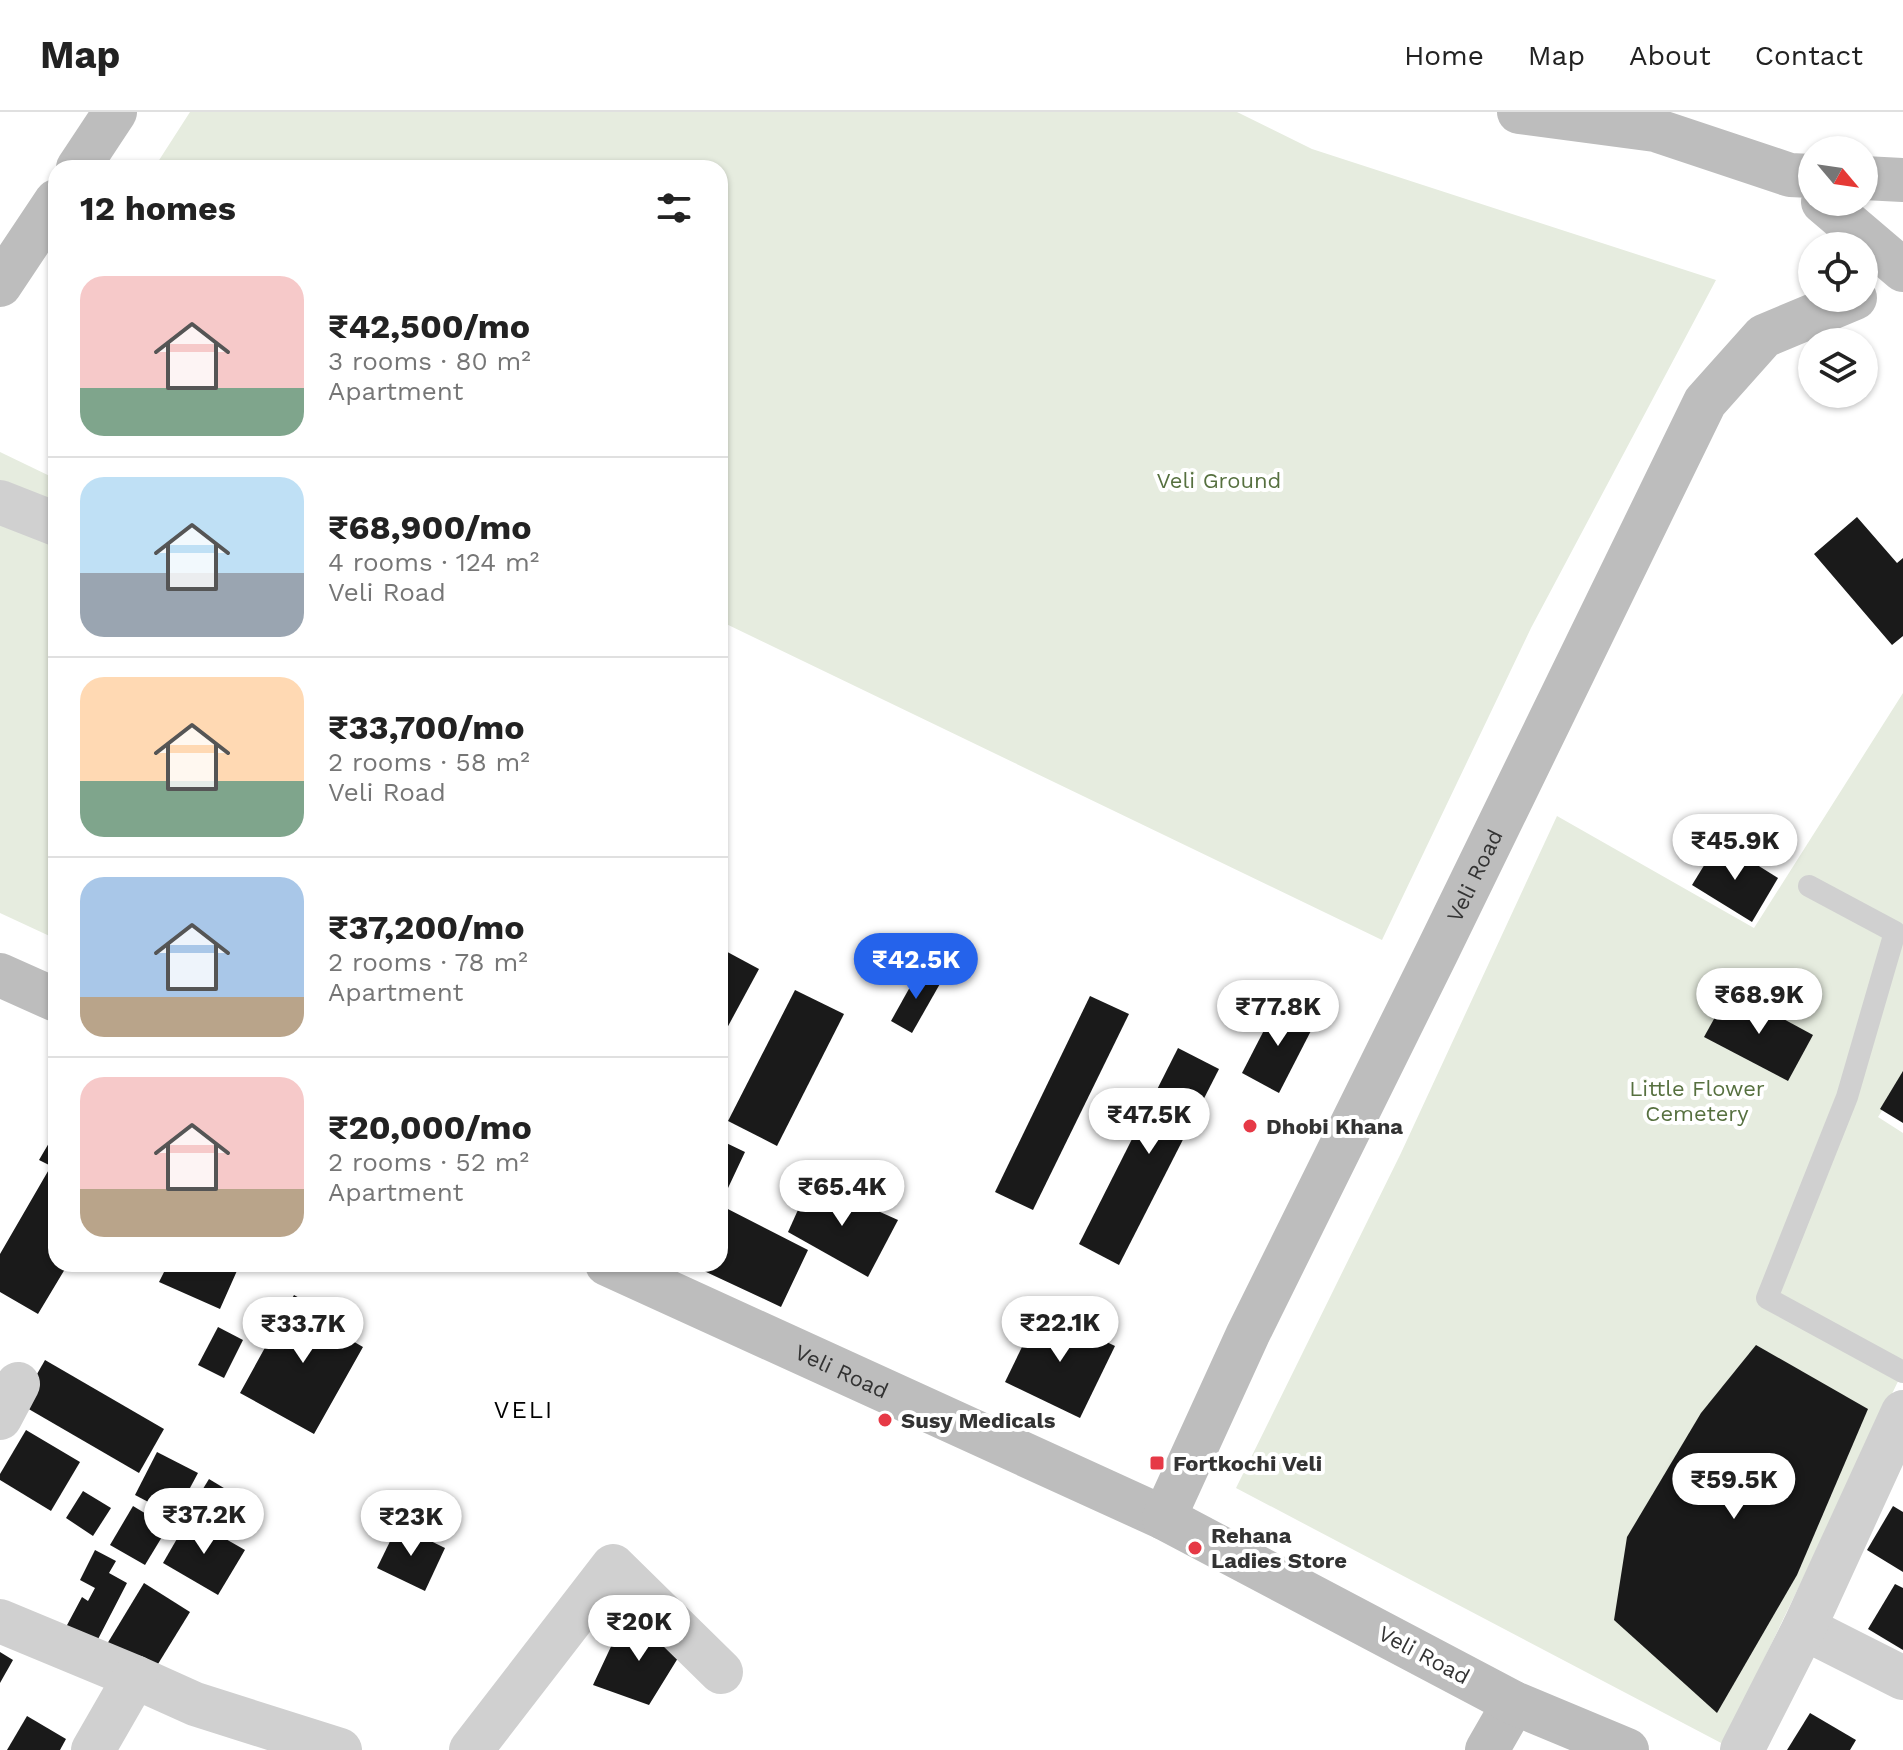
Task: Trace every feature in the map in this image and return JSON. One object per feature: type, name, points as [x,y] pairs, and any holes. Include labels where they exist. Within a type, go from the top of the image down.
[{"type":"main road","points":[[83,160],[115,112]]},
{"type":"main road","points":[[1519,112],[1655,130],[1798,182]]},
{"type":"main road","points":[[1878,179],[1903,180]]},
{"type":"main road","points":[[0,285],[48,213]]},
{"type":"main road","points":[[1843,216],[1903,270]]},
{"type":"main road","points":[[1878,288],[1903,278]]},
{"type":"main road","name":"Veli Road","points":[[1164,1518],[1248,1334],[1705,402],[1764,336],[1821,312]]},
{"type":"main road","points":[[0,975],[48,996]]},
{"type":"main road","name":"Veli Road","points":[[625,1272],[1164,1518],[1514,1703],[1627,1750]]},
{"type":"main road","points":[[1487,1750],[1514,1703]]},
{"type":"street","points":[[0,502],[48,521]]},
{"type":"street","points":[[1742,1750],[1804,1628],[1903,1412]]},
{"type":"street","points":[[471,1750],[613,1566],[721,1672]]},
{"type":"street","points":[[0,1621],[195,1704],[340,1750]]},
{"type":"street","points":[[1804,1628],[1903,1678]]},
{"type":"street","points":[[93,1750],[135,1677]]},
{"type":"lane","points":[[1809,886],[1895,932],[1847,1097],[1767,1298],[1903,1372]]},
{"type":"green space","name":"Veli Ground","points":[[190,112],[1237,112],[1312,149],[1716,280],[1531,628],[1382,940],[728,625],[728,160],[159,160]]},
{"type":"green space","points":[[0,452],[48,475],[48,935],[0,913]]},
{"type":"green space","name":"Little Flower Cemetery","points":[[1903,693],[1903,1078],[1878,1117],[1903,1133],[1903,1371],[1723,1744],[1236,1488],[1401,1153],[1557,816],[1754,928]]},
{"type":"building","points":[[1857,517],[1897,563],[1903,558],[1903,636],[1892,645],[1814,554]]},
{"type":"building","points":[[1719,841],[1778,878],[1752,922],[1692,885]]},
{"type":"building","points":[[728,952],[759,969],[728,1026]]},
{"type":"building","points":[[920,969],[941,982],[912,1033],[891,1021]]},
{"type":"building","points":[[795,990],[844,1014],[777,1146],[728,1121]]},
{"type":"building","points":[[1730,990],[1813,1035],[1788,1081],[1704,1037]]},
{"type":"building","points":[[1090,996],[1129,1014],[1033,1210],[995,1192]]},
{"type":"building","points":[[1278,1003],[1315,1023],[1279,1093],[1242,1073]]},
{"type":"building","points":[[1178,1048],[1219,1069],[1119,1265],[1079,1244]]},
{"type":"building","points":[[1903,1071],[1903,1123],[1880,1109]]},
{"type":"building","points":[[728,1144],[745,1152],[728,1188]]},
{"type":"building","points":[[48,1145],[48,1164],[39,1160]]},
{"type":"building","points":[[48,1171],[48,1272],[63,1272],[38,1314],[0,1292],[0,1254]]},
{"type":"building","points":[[811,1181],[898,1220],[868,1277],[788,1232]]},
{"type":"building","points":[[728,1209],[808,1250],[781,1307],[706,1272],[728,1272]]},
{"type":"building","points":[[164,1272],[236,1272],[220,1309],[159,1282]]},
{"type":"building","points":[[294,1295],[350,1326],[344,1336],[363,1347],[314,1434],[240,1393]]},
{"type":"building","points":[[1040,1310],[1115,1346],[1080,1418],[1005,1382]]},
{"type":"building","points":[[218,1327],[243,1340],[224,1378],[198,1365]]},
{"type":"building","points":[[1756,1345],[1868,1409],[1797,1575],[1717,1713],[1614,1620],[1627,1537],[1701,1413]]},
{"type":"building","points":[[45,1360],[164,1429],[139,1473],[20,1404]]},
{"type":"building","points":[[26,1430],[80,1462],[51,1511],[0,1480],[0,1474]]},
{"type":"building","points":[[157,1452],[198,1473],[175,1516],[135,1495]]},
{"type":"building","points":[[209,1479],[247,1502],[228,1533],[190,1510]]},
{"type":"building","points":[[83,1491],[111,1508],[93,1536],[66,1518]]},
{"type":"building","points":[[133,1506],[168,1527],[145,1565],[110,1545]]},
{"type":"building","points":[[1893,1506],[1903,1512],[1903,1572],[1867,1550]]},
{"type":"building","points":[[189,1518],[245,1550],[218,1595],[163,1563]]},
{"type":"building","points":[[398,1525],[445,1548],[425,1591],[377,1568]]},
{"type":"building","points":[[95,1550],[116,1561],[109,1573],[127,1583],[96,1643],[66,1627],[82,1597],[88,1601],[95,1588],[80,1580]]},
{"type":"building","points":[[144,1583],[190,1612],[150,1677],[104,1649]]},
{"type":"building","points":[[1895,1584],[1903,1588],[1903,1650],[1868,1629]]},
{"type":"building","points":[[637,1618],[686,1645],[649,1705],[593,1685],[615,1638],[626,1645]]},
{"type":"building","points":[[0,1652],[13,1660],[0,1683]]},
{"type":"building","points":[[1810,1713],[1856,1740],[1850,1750],[1787,1750]]},
{"type":"building","points":[[27,1716],[66,1739],[60,1750],[7,1750]]},
{"type":"place","name":"Dhobi Khana","points":[[1250,1126]]},
{"type":"place","name":"Susy Medicals","points":[[885,1420]]},
{"type":"place","name":"Fortkochi Veli","points":[[1157,1463]]},
{"type":"place","name":"Rehana Ladies Store","points":[[1195,1548]]},
{"type":"district","name":"VELI","points":[[524,1410]]}]
